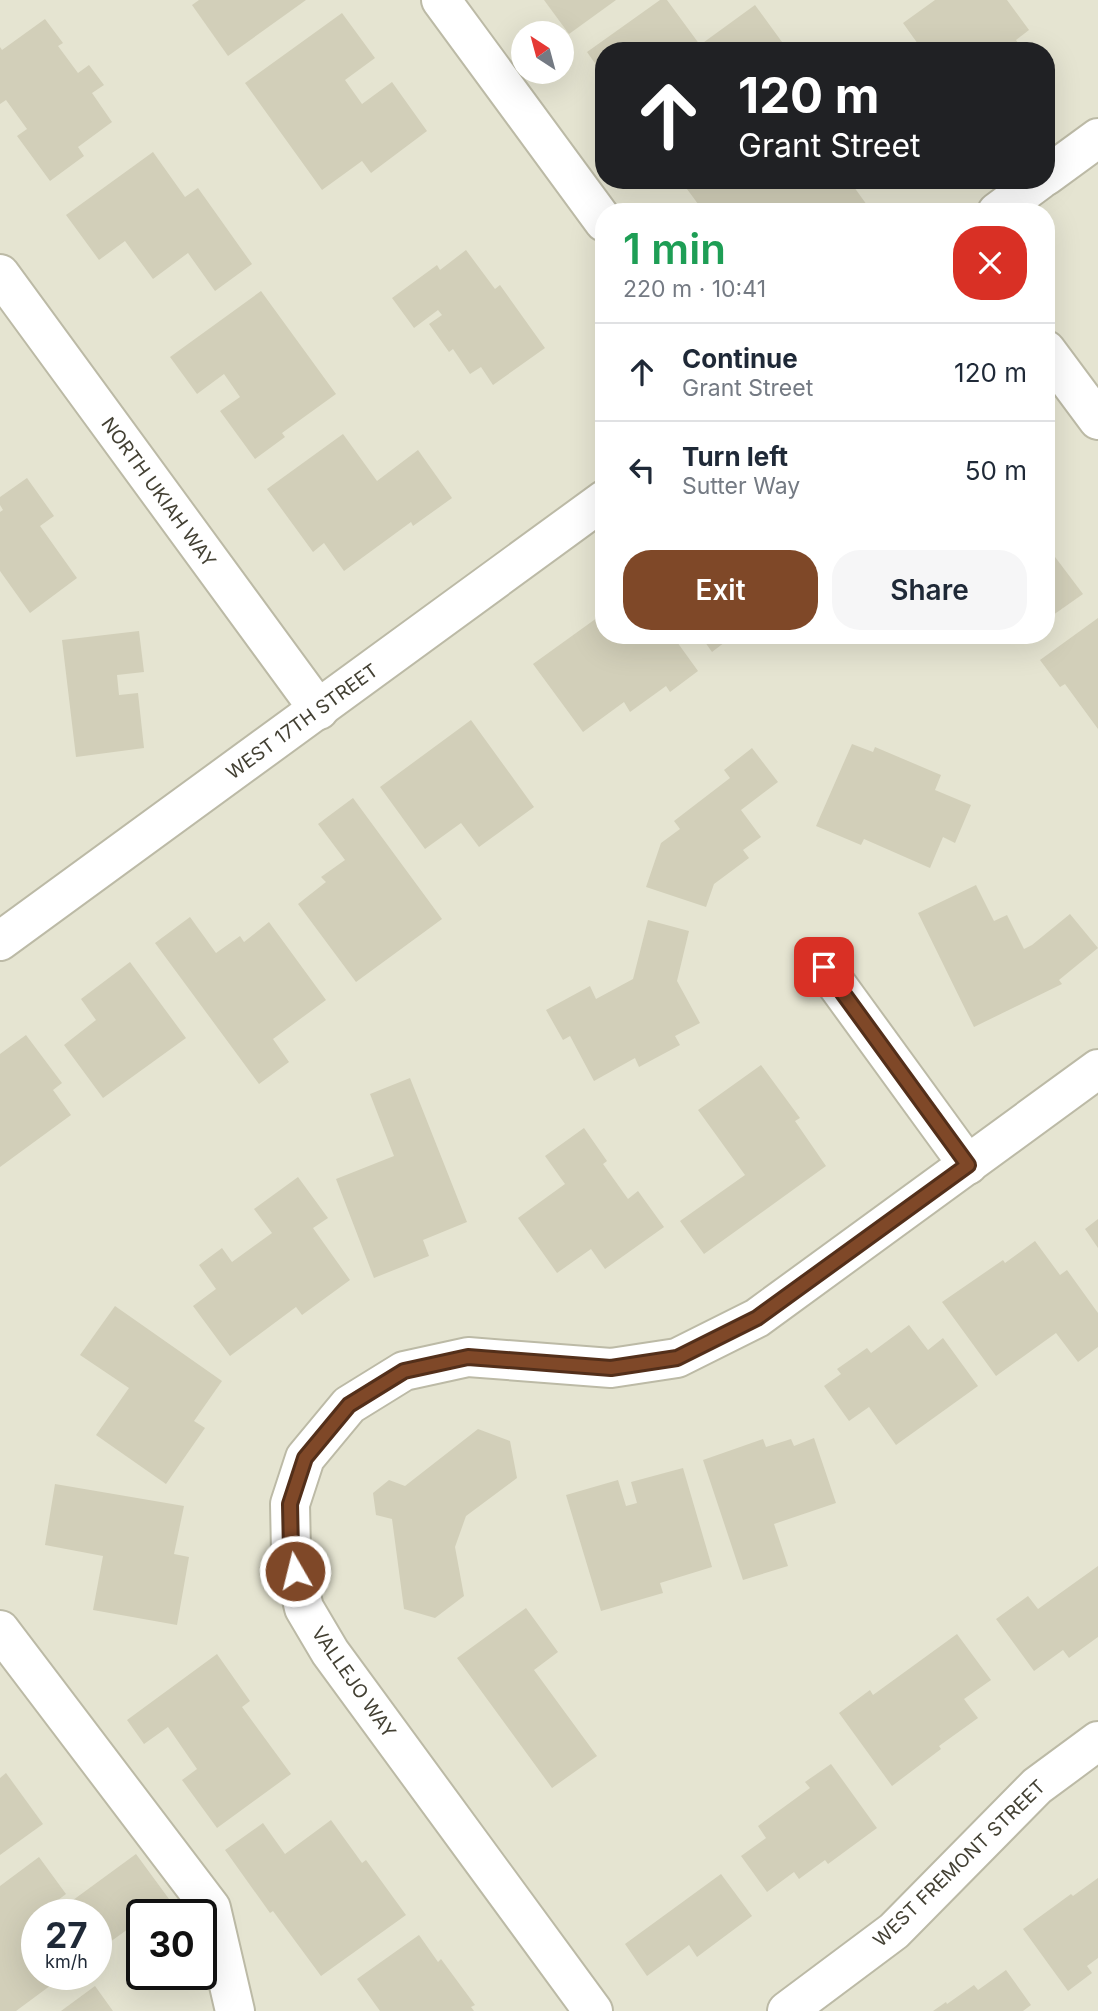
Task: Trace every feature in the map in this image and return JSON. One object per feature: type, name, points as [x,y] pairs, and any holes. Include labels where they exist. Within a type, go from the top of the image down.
[{"type":"street","points":[[440,0],[595,210]]},
{"type":"street","points":[[1055,169],[1098,138]]},
{"type":"street","points":[[1009,203],[1029,189]]},
{"type":"street","name":"NORTH UKIAH WAY","points":[[0,274],[319,710]]},
{"type":"street","points":[[1055,362],[1098,420]]},
{"type":"street","name":"WEST 17TH STREET","points":[[0,941],[595,507]]},
{"type":"street","points":[[824,967],[968,1165]]},
{"type":"street","name":"VALLEJO WAY","points":[[593,2011],[330,1652],[304,1608],[291,1552],[290,1504],[305,1458],[349,1405],[404,1371],[468,1357],[611,1368],[677,1358],[757,1318],[1098,1069]]},
{"type":"street","points":[[0,1630],[211,1908],[235,2011]]},
{"type":"street","name":"WEST FREMONT STREET","points":[[787,2011],[894,1931],[1037,1786],[1098,1741]]},
{"type":"shaded area","points":[[0,0],[1098,0],[1098,2011],[0,2011]]},
{"type":"building","points":[[199,0],[306,0],[228,56],[192,5]]},
{"type":"building","points":[[544,0],[616,0],[574,30],[574,21],[559,21]]},
{"type":"building","points":[[660,0],[667,0],[698,42],[601,42]]},
{"type":"building","points":[[935,0],[1007,0],[1029,30],[1016,40],[1017,42],[917,42],[903,23]]},
{"type":"building","points":[[755,5],[782,42],[704,42]]},
{"type":"building","points":[[342,13],[375,58],[345,80],[362,104],[392,82],[427,131],[371,173],[362,161],[322,190],[245,83]]},
{"type":"building","points":[[45,19],[63,43],[58,46],[78,73],[89,65],[104,85],[92,93],[112,122],[78,147],[84,156],[50,181],[17,136],[27,129],[6,100],[0,104],[0,47],[2,50]]},
{"type":"building","points":[[595,46],[595,63],[587,52]]},
{"type":"building","points":[[153,152],[185,197],[198,188],[252,264],[215,291],[188,253],[153,279],[125,241],[99,260],[66,215]]},
{"type":"building","points":[[687,189],[855,189],[866,203],[697,203]]},
{"type":"building","points":[[466,250],[495,289],[500,285],[545,348],[493,385],[481,367],[470,374],[453,349],[449,352],[429,324],[442,315],[438,310],[414,328],[392,298],[437,265],[440,270]]},
{"type":"building","points":[[261,291],[336,394],[282,433],[285,437],[255,459],[220,411],[240,397],[224,374],[197,394],[170,357]]},
{"type":"building","points":[[343,434],[377,481],[418,450],[452,498],[413,526],[411,522],[344,571],[324,543],[313,552],[267,489]]},
{"type":"building","points":[[27,478],[54,516],[40,526],[77,578],[30,613],[0,571],[0,512],[3,510],[0,497]]},
{"type":"building","points":[[1055,557],[1083,594],[1055,614]]},
{"type":"building","points":[[1098,618],[1098,729],[1065,684],[1060,687],[1040,660]]},
{"type":"building","points":[[595,619],[595,644],[678,644],[698,671],[670,692],[666,686],[630,712],[624,702],[583,732],[533,664]]},
{"type":"building","points":[[139,631],[144,672],[117,675],[119,695],[138,693],[144,748],[76,757],[62,640]]},
{"type":"building","points":[[706,644],[722,644],[712,652]]},
{"type":"building","points":[[471,720],[534,807],[479,847],[461,823],[425,849],[380,787]]},
{"type":"building","points":[[852,744],[873,752],[875,747],[941,775],[935,790],[971,805],[955,843],[943,837],[930,868],[864,839],[861,845],[816,826]]},
{"type":"building","points":[[752,748],[778,782],[741,810],[761,837],[743,850],[749,858],[714,884],[706,907],[646,887],[661,843],[680,829],[674,821],[730,778],[724,770]]},
{"type":"building","points":[[353,798],[442,919],[356,982],[298,904],[326,882],[321,877],[345,860],[318,824]]},
{"type":"building","points":[[976,885],[994,921],[1007,915],[1024,949],[1070,914],[1098,948],[1059,980],[1062,984],[974,1027],[918,913]]},
{"type":"building","points":[[190,917],[216,953],[240,936],[244,942],[269,922],[326,1000],[273,1039],[289,1062],[259,1084],[155,943]]},
{"type":"building","points":[[648,920],[689,931],[677,981],[700,1023],[675,1036],[680,1045],[639,1067],[635,1058],[594,1081],[570,1036],[563,1040],[546,1010],[590,986],[596,999],[633,979]]},
{"type":"building","points":[[130,962],[186,1038],[103,1098],[64,1045],[96,1020],[81,999]]},
{"type":"building","points":[[26,1035],[62,1083],[53,1090],[71,1115],[0,1167],[0,1054]]},
{"type":"building","points":[[761,1065],[800,1118],[795,1121],[826,1166],[704,1254],[680,1221],[745,1175],[698,1110]]},
{"type":"building","points":[[410,1078],[467,1222],[423,1240],[429,1256],[374,1278],[336,1179],[394,1156],[370,1094]]},
{"type":"building","points":[[584,1128],[607,1161],[603,1164],[628,1199],[638,1191],[664,1227],[605,1269],[591,1249],[557,1273],[518,1218],[565,1184],[545,1156]]},
{"type":"building","points":[[298,1177],[328,1218],[313,1228],[350,1280],[302,1315],[296,1307],[230,1356],[193,1306],[216,1289],[199,1265],[222,1248],[232,1262],[272,1233],[254,1209]]},
{"type":"building","points":[[1098,1219],[1098,1248],[1085,1229]]},
{"type":"building","points":[[1035,1241],[1060,1275],[1067,1270],[1098,1313],[1098,1347],[1078,1362],[1056,1333],[996,1376],[942,1302]]},
{"type":"building","points":[[115,1306],[222,1381],[194,1421],[205,1428],[166,1484],[96,1435],[129,1388],[80,1355]]},
{"type":"building","points":[[909,1325],[928,1350],[943,1338],[978,1386],[896,1445],[869,1407],[849,1421],[824,1386],[841,1374],[837,1369],[867,1348],[871,1353]]},
{"type":"building","points":[[478,1429],[510,1441],[517,1478],[466,1516],[455,1547],[464,1596],[435,1618],[404,1609],[392,1519],[376,1515],[373,1493],[389,1480],[405,1486]]},
{"type":"building","points":[[814,1438],[836,1503],[774,1524],[788,1566],[743,1580],[703,1460],[763,1439],[766,1447],[791,1439],[794,1446]]},
{"type":"building","points":[[683,1468],[712,1567],[660,1583],[663,1593],[601,1611],[566,1495],[618,1480],[626,1506],[637,1503],[631,1482]]},
{"type":"building","points":[[55,1484],[184,1506],[174,1554],[189,1557],[177,1625],[93,1610],[103,1556],[45,1545]]},
{"type":"building","points":[[1098,1566],[1098,1637],[1069,1658],[1063,1650],[1034,1671],[996,1619],[1028,1596],[1038,1609]]},
{"type":"building","points":[[526,1608],[558,1652],[534,1670],[597,1756],[552,1788],[457,1658]]},
{"type":"building","points":[[957,1634],[991,1680],[964,1699],[978,1718],[939,1746],[941,1749],[892,1786],[839,1713],[870,1690],[873,1695]]},
{"type":"building","points":[[217,1654],[250,1701],[242,1707],[291,1774],[217,1828],[182,1780],[197,1769],[168,1727],[144,1744],[127,1720]]},
{"type":"building","points":[[831,1764],[877,1828],[828,1864],[825,1860],[799,1879],[794,1872],[767,1892],[741,1856],[766,1838],[758,1826],[810,1788],[805,1782]]},
{"type":"building","points":[[6,1773],[43,1824],[0,1855],[0,1778]]},
{"type":"building","points":[[331,1820],[362,1863],[366,1860],[406,1915],[321,1976],[273,1911],[270,1913],[225,1850],[263,1823],[285,1854]]},
{"type":"building","points":[[136,1854],[169,1899],[126,1899],[126,1930],[112,1941],[112,1899],[74,1899]]},
{"type":"building","points":[[39,1857],[66,1894],[59,1899],[21,1899],[21,1990],[44,1990],[16,2011],[0,2011],[0,1886]]},
{"type":"building","points":[[721,1874],[752,1916],[697,1957],[689,1945],[647,1976],[625,1944]]},
{"type":"building","points":[[1098,1878],[1098,1958],[1087,1966],[1092,1973],[1068,1991],[1023,1929]]},
{"type":"building","points":[[419,1935],[438,1962],[441,1959],[475,2005],[471,2007],[474,2011],[380,2011],[357,1979]]},
{"type":"building","points":[[1006,1970],[1031,2005],[1023,2011],[933,2011],[974,1985],[978,1990]]},
{"type":"building","points":[[90,1990],[98,1990],[113,2011],[61,2011]]},
{"type":"route","points":[[295,1571],[291,1552],[290,1504],[305,1458],[349,1405],[404,1371],[468,1357],[611,1368],[677,1358],[757,1318],[968,1165],[824,967]]}]
